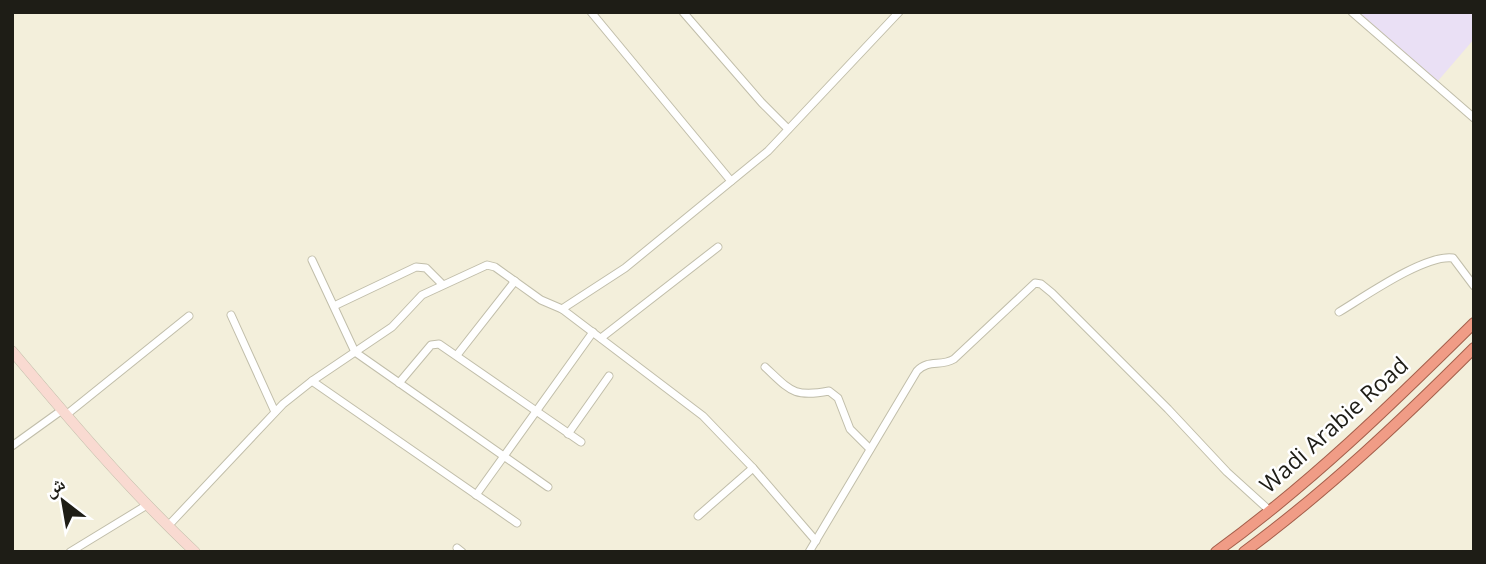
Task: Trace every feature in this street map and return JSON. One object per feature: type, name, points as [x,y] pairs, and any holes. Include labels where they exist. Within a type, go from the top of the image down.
[{"type":"highway","name":"Wadi Arabie Road","points":[[1216,552],[1270,511],[1374,421],[1474,323]]},
{"type":"highway","name":"Wadi Arabie Road","points":[[1244,552],[1356,461],[1474,348]]},
{"type":"main road","points":[[12,351],[64,413],[168,527],[195,552]]},
{"type":"street","points":[[592,12],[731,181]]},
{"type":"street","points":[[562,309],[625,268],[768,151],[899,12]]},
{"type":"street","points":[[1352,12],[1474,118]]},
{"type":"street","points":[[685,13],[762,103],[788,129]]},
{"type":"street","points":[[601,338],[718,247]]},
{"type":"street","points":[[1339,312],[1418,266],[1444,257],[1453,258],[1474,286]]},
{"type":"street","points":[[312,260],[355,352],[548,487]]},
{"type":"street","points":[[168,527],[275,412],[312,381],[392,327],[422,295],[487,265],[495,267],[549,305],[562,309],[703,416],[753,468],[816,541]]},
{"type":"street","points":[[334,306],[416,267],[426,268],[442,284]]},
{"type":"street","points":[[457,355],[515,281]]},
{"type":"street","points":[[809,552],[922,365],[947,363],[954,359],[1029,286],[1041,284],[1168,409],[1227,472],[1270,511]]},
{"type":"street","points":[[232,315],[275,412]]},
{"type":"street","points":[[12,446],[64,413],[189,316]]},
{"type":"street","points":[[476,495],[593,332]]},
{"type":"street","points":[[399,383],[431,345],[439,344],[581,442]]},
{"type":"street","points":[[765,367],[788,388],[801,394],[829,391],[838,398],[850,429],[870,449]]},
{"type":"street","points":[[568,434],[609,376]]},
{"type":"street","points":[[312,381],[517,523]]},
{"type":"street","points":[[698,516],[753,468]]},
{"type":"street","points":[[71,552],[148,505]]},
{"type":"shaded area","points":[[1356,12],[1474,12],[1474,39],[1437,82]]}]
